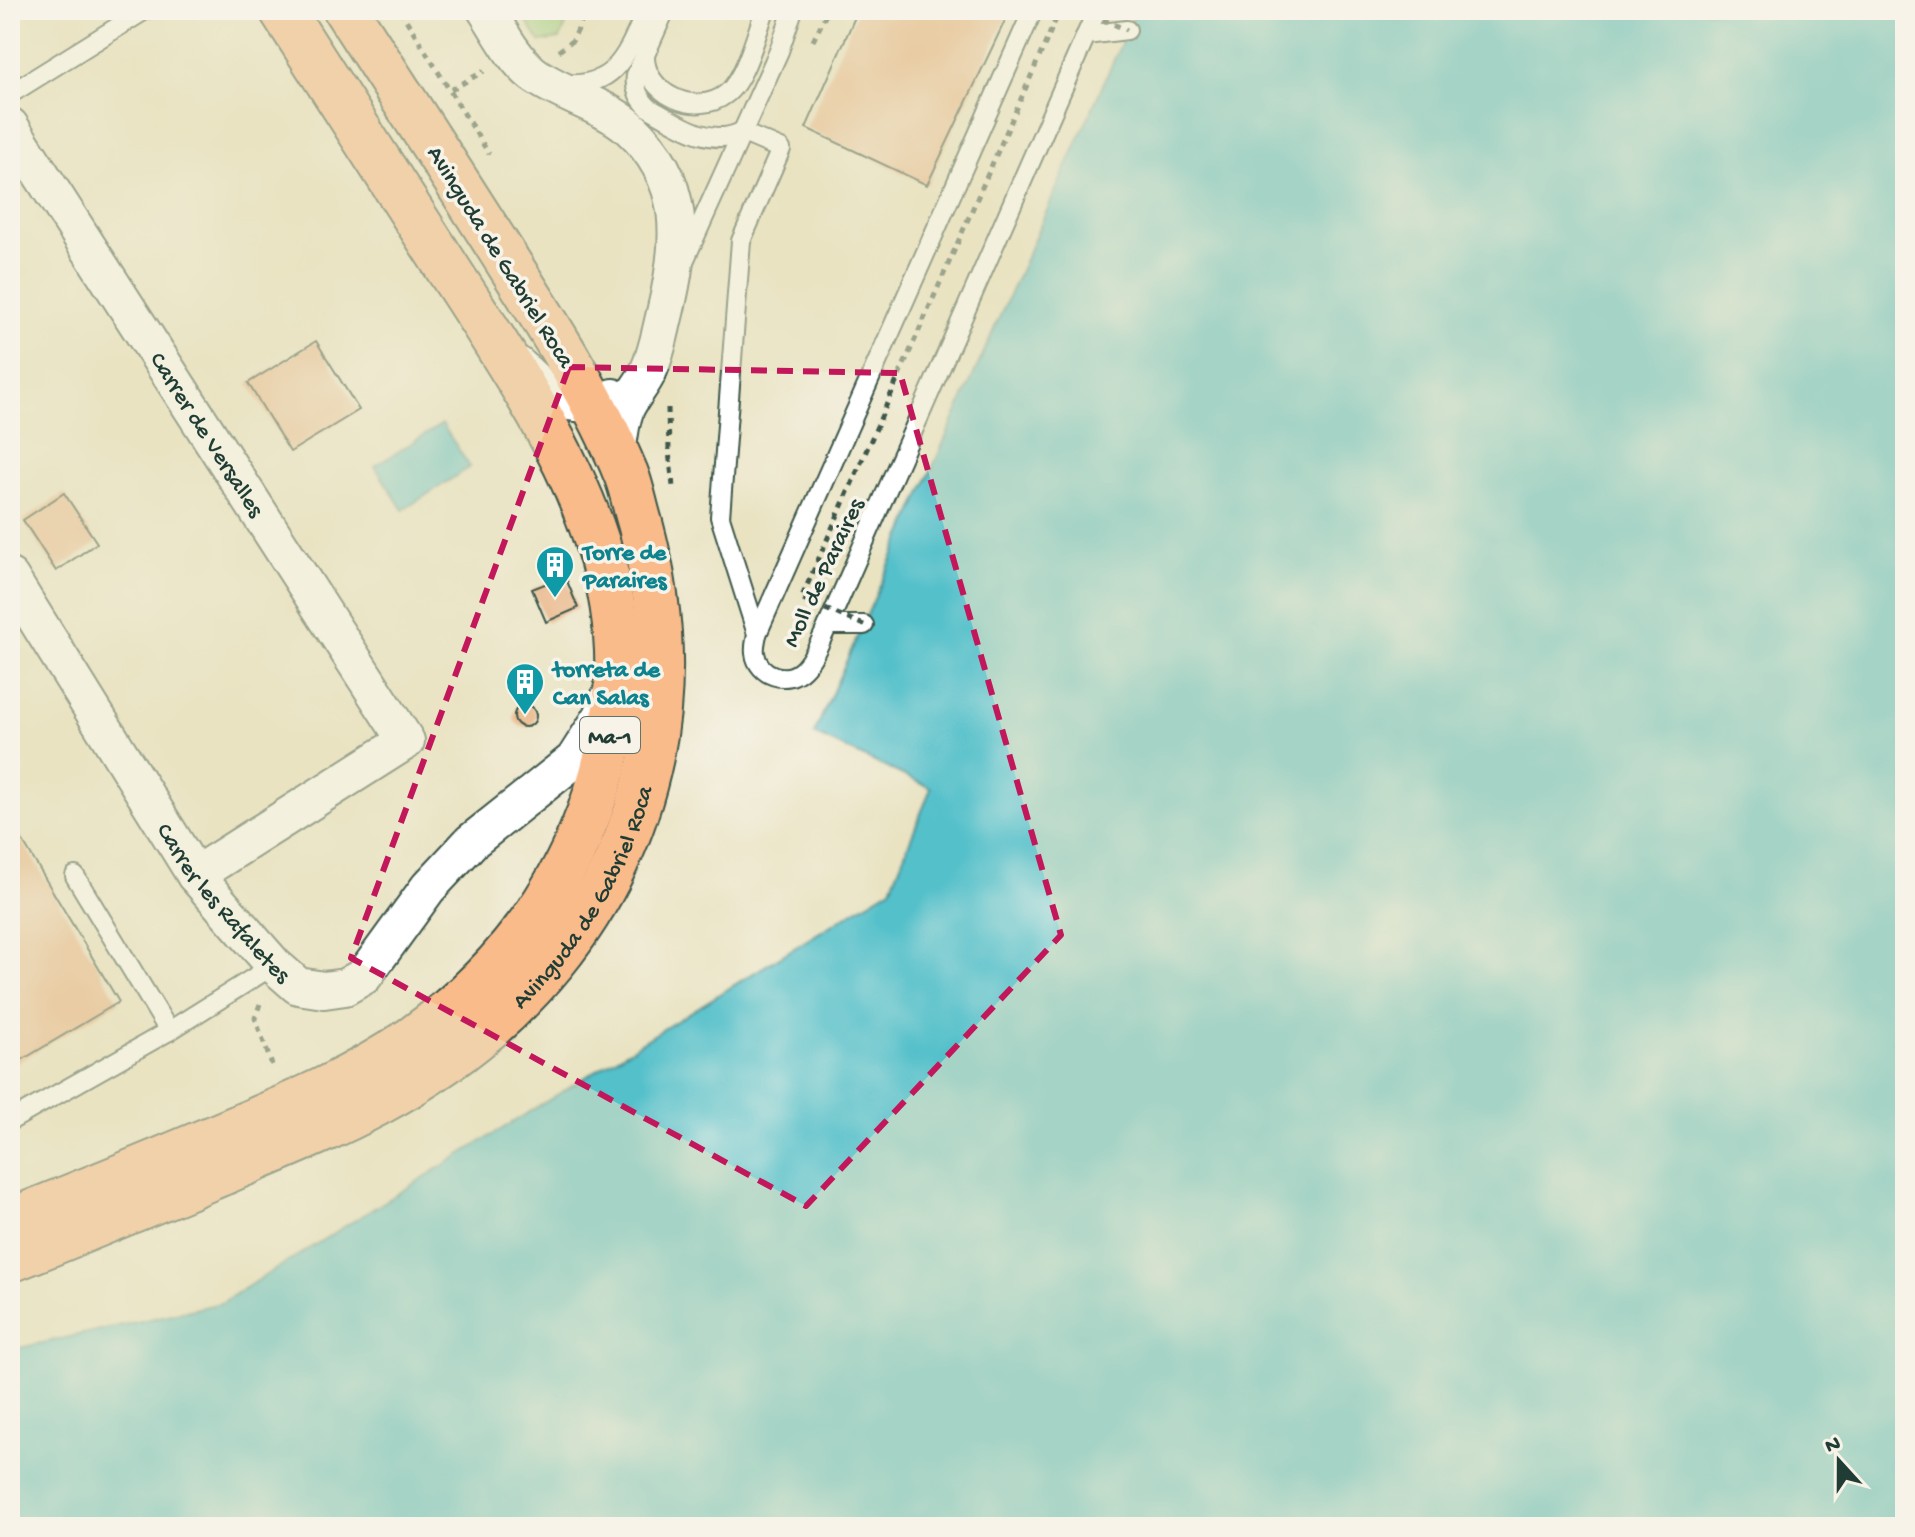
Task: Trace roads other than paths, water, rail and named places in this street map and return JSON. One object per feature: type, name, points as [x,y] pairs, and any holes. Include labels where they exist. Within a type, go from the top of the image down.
[{"type":"highway","name":"Avinguda de Gabriel Roca","points":[[10,1221],[268,1115],[343,1079],[410,1040],[472,992],[523,935],[554,887],[575,846],[601,777],[614,713],[618,643],[609,585],[590,521],[563,457],[535,404],[282,10]]},
{"type":"highway","name":"Avinguda de Gabriel Roca","points":[[10,1260],[313,1135],[379,1102],[472,1042],[528,992],[575,935],[613,869],[637,812],[656,731],[662,674],[653,578],[627,476],[592,404],[527,292],[346,10]]},
{"type":"street","points":[[486,10],[523,65],[540,78],[625,124],[647,148],[671,190],[678,226],[670,295],[659,345],[647,375],[625,410],[617,456]]},
{"type":"street","name":"Carrer de Versalles","points":[[10,126],[406,741],[195,875]]},
{"type":"street","points":[[499,347],[546,392],[565,400],[592,404],[637,385],[647,375]]},
{"type":"street","name":"Carrer les Rafaletes","points":[[10,577],[195,875],[274,965],[298,986],[324,990],[345,987],[364,976],[428,888],[471,842],[574,760],[602,716],[618,674]]},
{"type":"lane","points":[[10,94],[145,10]]},
{"type":"lane","points":[[551,83],[592,83],[607,75],[627,53],[647,10]]},
{"type":"lane","points":[[665,10],[635,84],[642,101],[649,108],[700,135],[718,138],[741,132]]},
{"type":"lane","points":[[646,52],[645,66],[653,83],[690,104],[704,105],[728,93],[738,80],[765,10]]},
{"type":"lane","points":[[670,295],[779,51],[793,10]]},
{"type":"lane","points":[[757,634],[1033,10]]},
{"type":"lane","name":"Moll de Paraires","points":[[741,132],[781,149],[741,241],[720,517],[757,634],[755,652],[759,665],[770,675],[785,677],[801,671],[806,665],[828,625],[1097,10]]},
{"type":"lane","points":[[1086,35],[1127,30]]},
{"type":"lane","points":[[828,625],[864,625]]},
{"type":"lane","points":[[75,876],[169,1031]]},
{"type":"lane","points":[[10,1121],[169,1031],[274,965]]},
{"type":"water","points":[[1136,10],[1905,10],[1905,1527],[10,1527],[10,1350],[221,1303],[891,888],[931,788],[814,734]]},
{"type":"water","points":[[442,424],[470,467],[403,510],[375,466]]},
{"type":"place","name":"Torre de Paraires","points":[[555,599]]},
{"type":"place","name":"torreta de Can Salas","points":[[525,716]]}]
